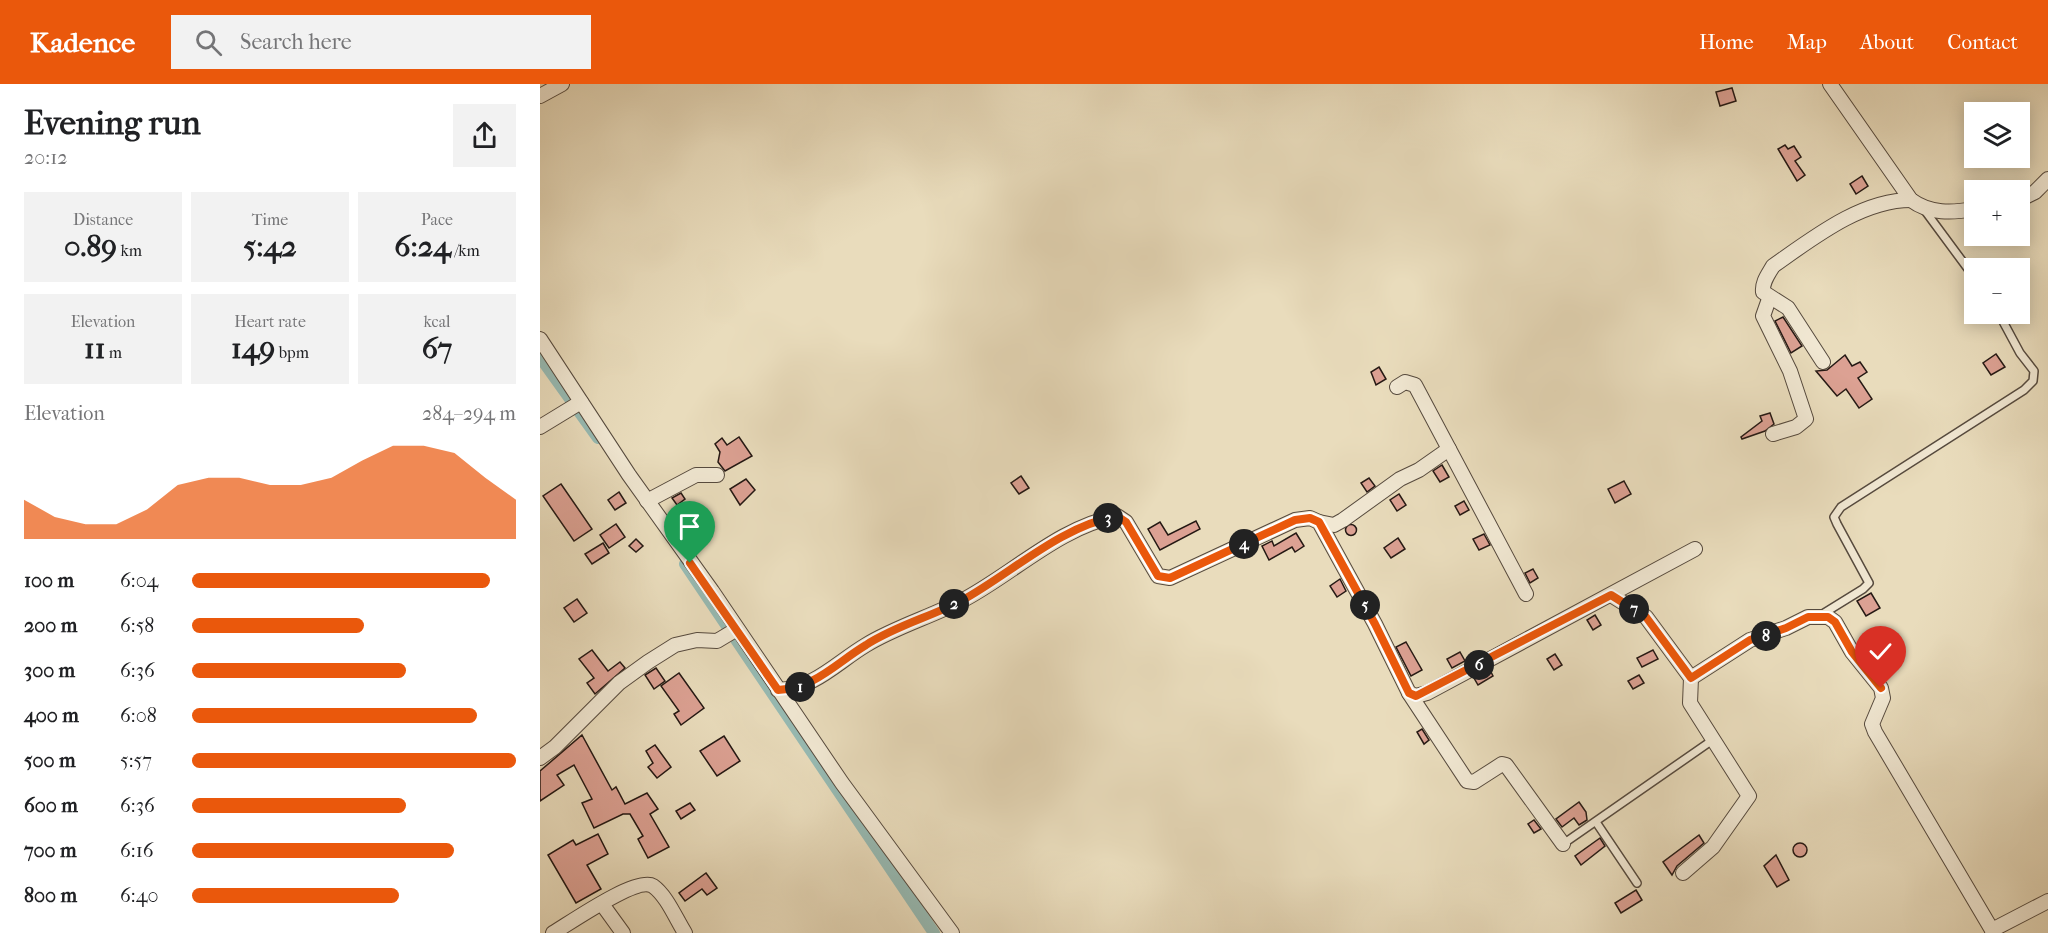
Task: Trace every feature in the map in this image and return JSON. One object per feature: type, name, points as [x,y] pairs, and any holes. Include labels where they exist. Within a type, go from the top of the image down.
[{"type":"street","points":[[540,96],[561,84]]},
{"type":"street","points":[[1830,84],[1911,200],[1923,208],[1956,212],[1964,211]]},
{"type":"street","points":[[2030,195],[2036,192],[2048,179]]},
{"type":"street","points":[[1823,362],[1788,308],[1763,292],[1762,285],[1773,266],[1871,207],[1896,200],[1911,200]]},
{"type":"street","points":[[1770,298],[1763,316],[1790,371],[1806,419],[1796,427],[1773,434]]},
{"type":"street","points":[[540,339],[577,406],[647,501],[731,633],[778,690],[842,783],[952,933]]},
{"type":"street","points":[[1397,387],[1405,381],[1415,385],[1526,594]]},
{"type":"street","points":[[540,427],[577,406]]},
{"type":"street","points":[[778,690],[802,687],[825,675],[867,644],[937,614],[1049,545],[1107,518],[1117,516],[1126,522],[1158,576],[1170,578],[1295,520],[1310,518],[1334,525],[1400,479],[1419,470],[1449,449]]},
{"type":"street","points":[[647,501],[696,475],[717,475]]},
{"type":"street","points":[[1319,522],[1375,624],[1409,693],[1469,783],[1502,764],[1506,765],[1563,844]]},
{"type":"street","points":[[1409,693],[1416,696],[1427,693],[1695,549]]},
{"type":"street","points":[[1611,595],[1646,617],[1691,678],[1690,703],[1749,796],[1713,847],[1683,873]]},
{"type":"street","points":[[1691,678],[1750,640],[1786,628],[1808,617],[1819,616],[1835,622],[1852,652],[1881,688],[1883,698],[1872,724],[1875,732],[1993,931],[2048,901]]},
{"type":"street","points":[[540,758],[555,747],[619,683],[648,662],[684,642],[712,643],[731,633]]},
{"type":"street","points":[[553,933],[634,886],[651,885],[660,893],[685,933]]},
{"type":"street","points":[[602,904],[623,933]]},
{"type":"lane","points":[[1923,208],[1964,263]]},
{"type":"lane","points":[[1819,616],[1869,586],[1837,525],[1834,517],[1836,513],[1905,465],[2024,390],[2033,381],[2034,371],[2020,352],[2005,324]]},
{"type":"lane","points":[[1563,844],[1714,739]]},
{"type":"lane","points":[[1596,822],[1637,883]]},
{"type":"building","points":[[1732,88],[1736,101],[1720,106],[1716,92]]},
{"type":"building","points":[[1785,145],[1788,149],[1794,146],[1801,157],[1795,161],[1805,175],[1797,181],[1778,149]]},
{"type":"building","points":[[1862,176],[1868,186],[1856,194],[1850,184]]},
{"type":"building","points":[[1783,317],[1802,346],[1791,353],[1775,321]]},
{"type":"building","points":[[1996,354],[2005,367],[1991,375],[1983,363]]},
{"type":"building","points":[[1845,355],[1852,366],[1860,362],[1867,372],[1858,378],[1872,399],[1859,408],[1846,389],[1837,396],[1816,371],[1827,370]]},
{"type":"building","points":[[1379,367],[1386,379],[1376,385],[1371,372]]},
{"type":"building","points":[[1770,413],[1774,424],[1765,431],[1742,439],[1741,437],[1762,421],[1760,416]]},
{"type":"building","points":[[739,437],[752,456],[725,471],[718,462],[720,452],[715,444],[722,438],[727,445]]},
{"type":"building","points":[[1442,465],[1449,477],[1440,482],[1433,471]]},
{"type":"building","points":[[1021,476],[1029,488],[1019,494],[1011,483]]},
{"type":"building","points":[[1369,478],[1375,486],[1367,492],[1361,483]]},
{"type":"building","points":[[746,479],[755,490],[740,505],[730,489]]},
{"type":"building","points":[[1624,481],[1631,494],[1615,503],[1608,489]]},
{"type":"building","points":[[561,484],[592,529],[574,541],[543,496]]},
{"type":"building","points":[[619,492],[626,503],[615,510],[608,500]]},
{"type":"building","points":[[681,493],[685,499],[677,505],[672,498]]},
{"type":"building","points":[[1399,494],[1406,505],[1397,511],[1390,500]]},
{"type":"building","points":[[1464,501],[1469,510],[1460,515],[1455,506]]},
{"type":"building","points":[[1196,521],[1200,529],[1160,550],[1148,529],[1160,522],[1168,535]]},
{"type":"building","points":[[616,524],[625,537],[609,548],[600,535]]},
{"type":"building","points":[[1351,524],[1357,530],[1351,536],[1345,530]]},
{"type":"building","points":[[1296,533],[1304,546],[1295,552],[1292,547],[1269,560],[1262,546],[1272,541],[1274,546]]},
{"type":"building","points":[[1484,534],[1490,545],[1479,550],[1473,539]]},
{"type":"building","points":[[1398,538],[1405,549],[1391,558],[1384,548]]},
{"type":"building","points":[[636,539],[643,546],[636,552],[629,546]]},
{"type":"building","points":[[603,543],[609,553],[592,564],[585,554]]},
{"type":"building","points":[[1533,569],[1538,578],[1530,583],[1525,573]]},
{"type":"building","points":[[1340,579],[1346,591],[1337,597],[1330,586]]},
{"type":"building","points":[[1871,593],[1880,608],[1866,616],[1857,601]]},
{"type":"building","points":[[577,599],[587,613],[574,622],[564,608]]},
{"type":"building","points":[[1595,615],[1601,625],[1593,630],[1587,620]]},
{"type":"building","points":[[1406,642],[1422,670],[1411,676],[1396,647]]},
{"type":"building","points":[[592,650],[608,671],[620,662],[625,668],[595,694],[587,683],[594,678],[579,659]]},
{"type":"building","points":[[1653,650],[1658,659],[1642,667],[1637,658]]},
{"type":"building","points":[[1460,652],[1465,661],[1452,668],[1447,659]]},
{"type":"building","points":[[1555,654],[1562,665],[1554,670],[1547,659]]},
{"type":"building","points":[[656,668],[665,681],[654,689],[645,675]]},
{"type":"building","points":[[1490,670],[1493,676],[1478,685],[1474,678]]},
{"type":"building","points":[[679,673],[704,708],[681,725],[674,714],[679,711],[661,686]]},
{"type":"building","points":[[1639,675],[1644,683],[1633,689],[1628,681]]},
{"type":"building","points":[[1422,729],[1429,740],[1424,744],[1417,732]]},
{"type":"building","points":[[582,735],[612,790],[616,787],[625,804],[647,793],[658,809],[650,814],[669,847],[648,858],[638,839],[643,836],[630,814],[623,814],[594,828],[582,803],[592,799],[574,765],[557,775],[564,785],[540,801],[540,771]]},
{"type":"building","points":[[724,736],[740,761],[717,776],[700,751]]},
{"type":"building","points":[[655,745],[671,767],[657,778],[648,767],[653,763],[646,751]]},
{"type":"building","points":[[1579,802],[1586,812],[1587,820],[1579,825],[1574,818],[1562,827],[1556,819]]},
{"type":"building","points":[[690,803],[695,810],[681,819],[676,811]]},
{"type":"building","points":[[1534,820],[1541,829],[1534,833],[1528,824]]},
{"type":"building","points":[[598,834],[608,854],[587,865],[601,889],[576,903],[548,855],[573,840],[576,845]]},
{"type":"building","points":[[1699,835],[1704,843],[1677,866],[1672,875],[1663,862]]},
{"type":"building","points":[[1600,838],[1605,846],[1581,865],[1575,856]]},
{"type":"building","points":[[1797,843],[1803,843],[1807,850],[1803,857],[1797,857],[1793,853],[1793,847]]},
{"type":"building","points":[[1776,855],[1789,880],[1777,887],[1764,866]]},
{"type":"building","points":[[706,873],[717,888],[707,895],[702,889],[685,901],[679,893]]},
{"type":"building","points":[[1636,890],[1642,900],[1621,913],[1615,903]]},
{"type":"waterway","points":[[540,357],[598,438]]},
{"type":"waterway","points":[[685,564],[934,933]]},
{"type":"route","points":[[690,563],[712,591],[778,690],[802,687],[825,675],[867,644],[937,614],[969,597],[1049,545],[1097,522],[1117,516],[1126,522],[1158,576],[1170,578],[1295,520],[1310,518],[1319,522],[1375,624],[1409,693],[1416,696],[1427,693],[1611,595],[1646,617],[1691,678],[1750,640],[1786,628],[1808,617],[1819,616],[1828,617],[1835,622],[1844,633],[1852,652],[1881,688]]}]
